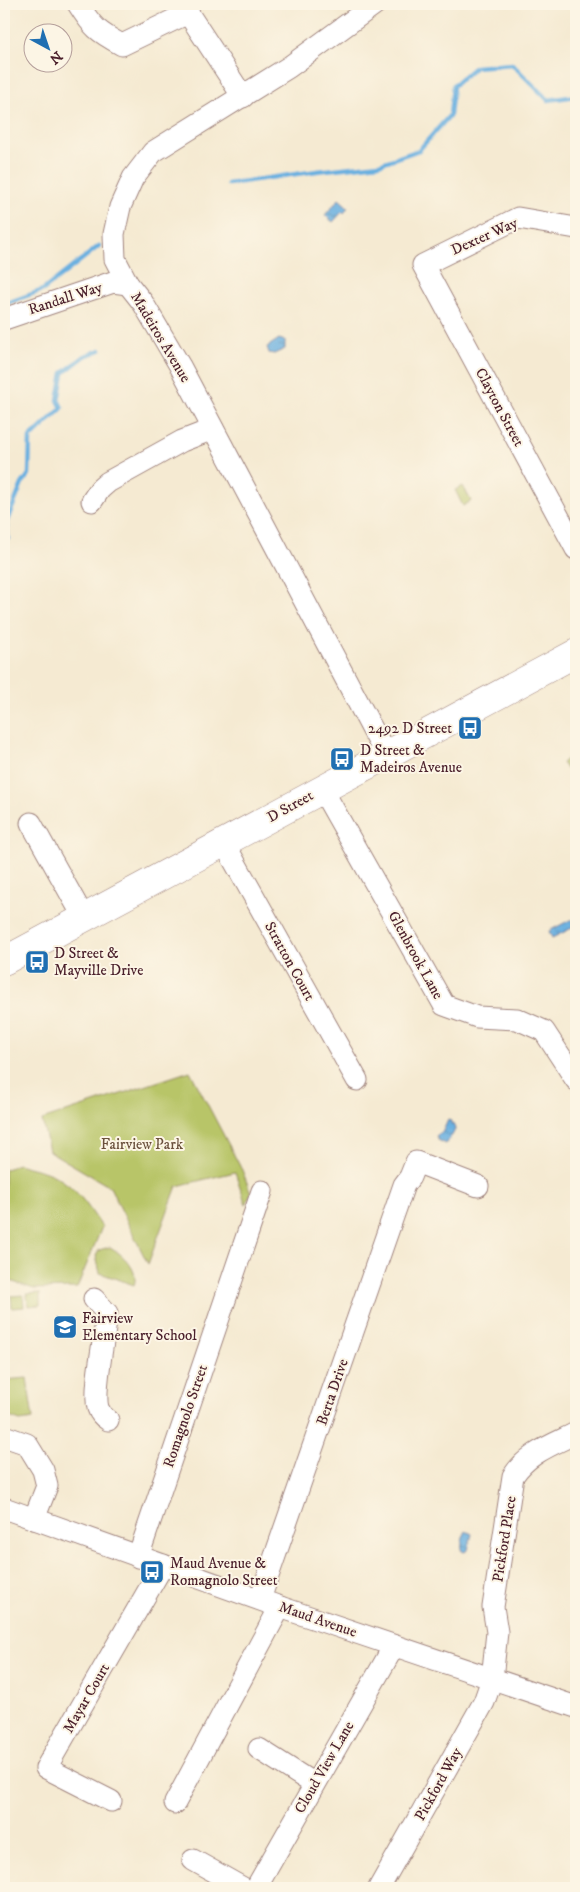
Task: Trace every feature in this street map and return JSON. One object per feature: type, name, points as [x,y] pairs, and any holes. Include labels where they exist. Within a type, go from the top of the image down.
[{"type":"main road","name":"D Street","points":[[4,961],[576,653]]},
{"type":"street","points":[[78,4],[88,21],[100,33],[122,45],[188,12],[243,97]]},
{"type":"street","name":"Madeiros Avenue","points":[[375,4],[289,67],[153,152],[133,178],[120,207],[114,234],[114,259],[128,284],[143,303],[180,366],[386,755]]},
{"type":"street","name":"Dexter Way","points":[[423,265],[518,218],[576,228]]},
{"type":"street","name":"Clayton Street","points":[[423,265],[576,549]]},
{"type":"street","name":"Randall Way","points":[[4,319],[114,282],[128,284]]},
{"type":"street","points":[[92,501],[100,489],[108,482],[182,441],[213,429]]},
{"type":"street","name":"Glenbrook Lane","points":[[322,789],[444,1005],[477,1017],[517,1019],[544,1031],[576,1080]]},
{"type":"street","points":[[31,823],[84,918]]},
{"type":"street","name":"Stratton Court","points":[[224,842],[357,1080]]},
{"type":"street","name":"Berta Drive","points":[[260,1599],[404,1185],[410,1178],[416,1162],[478,1186]]},
{"type":"street","name":"Romagnolo Street","points":[[138,1557],[262,1190]]},
{"type":"street","points":[[94,1299],[107,1313],[97,1388],[98,1408],[103,1417],[108,1420]]},
{"type":"street","name":"Pickford Place","points":[[492,1679],[497,1632],[493,1606],[513,1476],[521,1464],[532,1455],[576,1433]]},
{"type":"street","points":[[4,1436],[27,1444],[43,1470],[47,1486],[34,1519]]},
{"type":"street","name":"Maud Avenue","points":[[4,1508],[280,1607],[576,1707]]},
{"type":"street","name":"Mayar Court","points":[[111,1801],[46,1768],[163,1565]]},
{"type":"street","points":[[175,1803],[280,1607]]},
{"type":"street","name":"Cloud View Lane","points":[[256,1888],[394,1646]]},
{"type":"street","name":"Pickford Way","points":[[379,1888],[484,1702],[492,1679]]},
{"type":"street","points":[[259,1749],[314,1784]]},
{"type":"street","points":[[193,1860],[243,1888]]},
{"type":"green space","points":[[463,486],[471,501],[463,506],[455,490]]},
{"type":"green space","points":[[576,751],[576,782],[562,763]]},
{"type":"green space","name":"Fairview Park","points":[[190,1071],[242,1170],[251,1193],[246,1205],[235,1172],[177,1186],[148,1264],[110,1187],[49,1151],[42,1120]]},
{"type":"green space","points":[[18,1164],[46,1172],[62,1180],[81,1197],[102,1227],[77,1288],[34,1289],[4,1279],[4,1170]]},
{"type":"green space","points":[[110,1247],[119,1253],[132,1268],[135,1279],[134,1285],[100,1273],[96,1256],[99,1250]]},
{"type":"green space","points":[[40,1293],[40,1305],[28,1306],[27,1294]]},
{"type":"green space","points":[[23,1295],[24,1307],[12,1308],[11,1296]]},
{"type":"green space","points":[[27,1378],[33,1419],[20,1421],[4,1415],[4,1380]]},
{"type":"water","points":[[339,199],[348,207],[333,222],[325,215]]},
{"type":"water","points":[[279,339],[285,341],[285,349],[274,354],[269,353],[267,347]]},
{"type":"water","points":[[572,919],[576,926],[552,938],[549,931]]},
{"type":"water","points":[[448,1120],[451,1121],[451,1124],[454,1124],[455,1130],[446,1144],[438,1140],[436,1136],[443,1131]]},
{"type":"water","points":[[466,1531],[472,1534],[468,1550],[464,1552],[461,1550]]},
{"type":"waterway","points":[[228,184],[379,164],[419,150],[450,115],[453,86],[475,67],[512,64],[548,100],[576,96]]},
{"type":"waterway","points":[[4,304],[43,290],[99,246]]},
{"type":"waterway","points":[[4,542],[8,538],[6,523],[22,484],[29,474],[30,438],[62,408],[58,400],[63,373],[85,356],[100,350]]},
{"type":"place","name":"2492 D Street","points":[[470,728]]},
{"type":"place","name":"D Street & Madeiros Avenue","points":[[342,759]]},
{"type":"place","name":"D Street & Mayville Drive","points":[[37,962]]},
{"type":"place","name":"Fairview Elementary School","points":[[65,1327]]},
{"type":"place","name":"Maud Avenue & Romagnolo Street","points":[[152,1572]]}]
